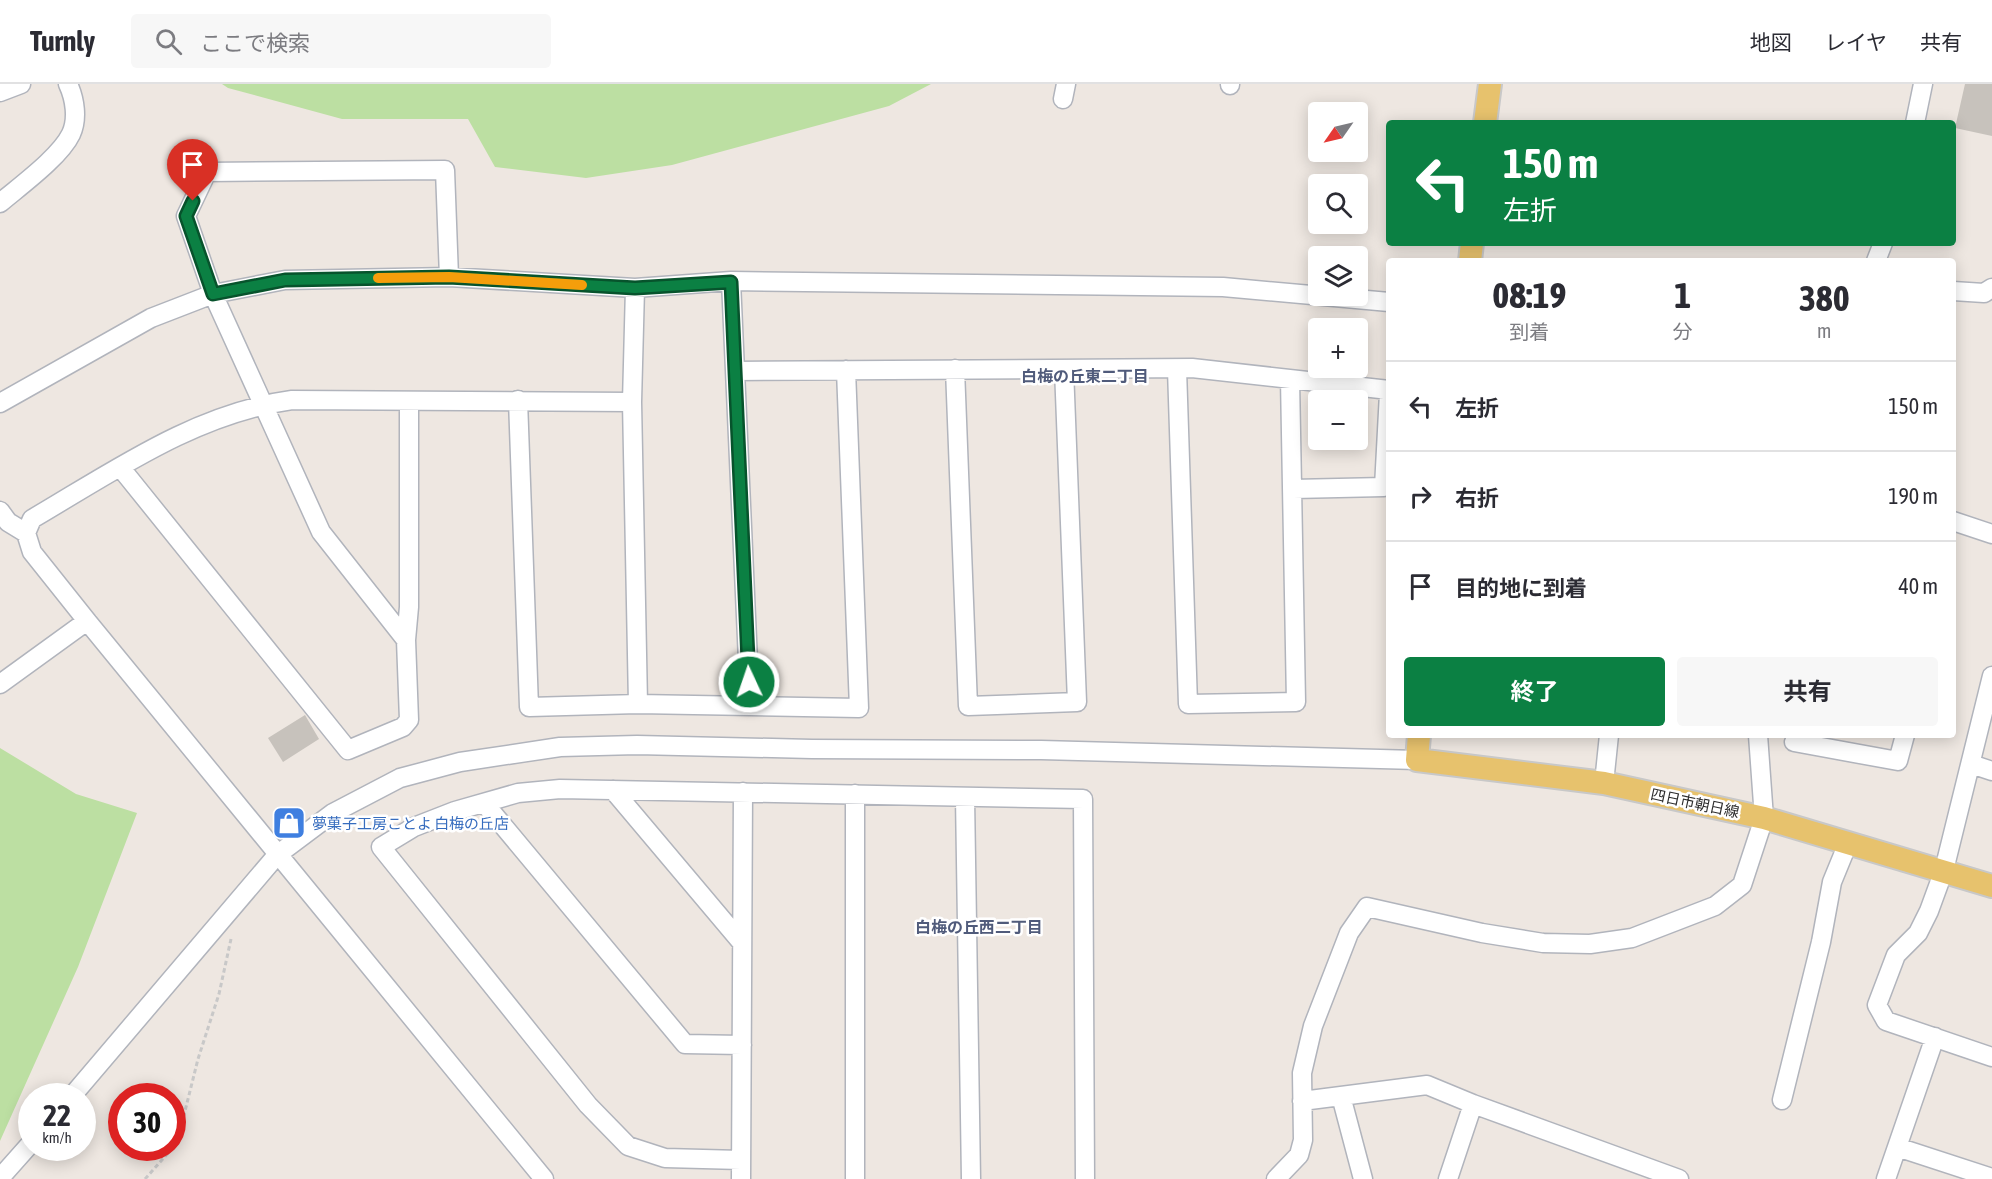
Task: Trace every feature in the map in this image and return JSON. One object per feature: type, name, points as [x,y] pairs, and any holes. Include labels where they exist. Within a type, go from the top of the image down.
[{"type":"main road","points":[[1485,120],[1490,84]]},
{"type":"main road","points":[[1417,760],[1419,738]]},
{"type":"main road","name":"四日市朝日線","points":[[1417,760],[1604,783],[1764,818],[1992,886]]},
{"type":"street","points":[[0,92],[21,84]]},
{"type":"street","points":[[0,203],[60,150],[72,133],[75,112],[68,84]]},
{"type":"street","points":[[1916,120],[1923,84]]},
{"type":"street","points":[[406,640],[321,532],[213,294],[186,216],[207,172],[445,170],[449,277]]},
{"type":"street","points":[[0,403],[151,318],[213,294],[285,280],[449,277],[635,288],[731,282],[1223,287],[1386,302]]},
{"type":"street","points":[[731,282],[750,706]]},
{"type":"street","points":[[635,288],[632,402],[638,704]]},
{"type":"street","points":[[1956,291],[1984,293],[1992,288]]},
{"type":"street","points":[[735,371],[1192,368],[1386,391]]},
{"type":"street","points":[[955,369],[968,706],[1077,702],[1064,369]]},
{"type":"street","points":[[1177,369],[1188,704],[1296,702],[1290,379]]},
{"type":"street","points":[[518,400],[529,707],[638,704],[859,708],[846,370]]},
{"type":"street","points":[[544,1179],[87,621],[32,552],[26,532],[32,519],[178,435],[262,404],[292,400],[632,402]]},
{"type":"street","points":[[120,467],[348,750],[403,727],[409,720],[406,640],[409,607],[409,401]]},
{"type":"street","points":[[1293,489],[1384,487],[1386,449]]},
{"type":"street","points":[[0,511],[8,522],[26,532]]},
{"type":"street","points":[[1956,522],[1992,534]]},
{"type":"street","points":[[0,684],[87,621]]},
{"type":"street","points":[[1992,676],[1944,870],[1929,911],[1918,933],[1896,956],[1877,1005],[1886,1021],[1992,1057]]},
{"type":"street","points":[[1604,783],[1610,738]]},
{"type":"street","points":[[1276,1179],[1299,1155],[1303,1140],[1302,1072],[1313,1026],[1349,933],[1367,907],[1482,933],[1543,943],[1590,944],[1632,938],[1715,906],[1742,885],[1764,818],[1758,738]]},
{"type":"street","points":[[1794,742],[1898,761],[1904,738]]},
{"type":"street","points":[[83,1083],[277,855],[333,813],[400,778],[460,762],[560,747],[638,745],[812,749],[1041,750],[1417,760]]},
{"type":"street","points":[[1971,764],[1992,771]]},
{"type":"street","points":[[741,1160],[665,1158],[628,1146],[588,1105],[381,847],[414,827],[455,811],[518,793],[560,789],[1083,799],[1085,1179]]},
{"type":"street","points":[[613,790],[742,943]]},
{"type":"street","points":[[741,1179],[743,792]]},
{"type":"street","points":[[855,794],[855,1179]]},
{"type":"street","points":[[965,797],[971,1179]]},
{"type":"street","points":[[485,804],[685,1044],[742,1046]]},
{"type":"street","points":[[1782,1100],[1821,942],[1832,882],[1848,843]]},
{"type":"street","points":[[1886,1179],[1935,1037]]},
{"type":"street","points":[[1302,1101],[1427,1085],[1679,1179]]},
{"type":"street","points":[[1341,1096],[1364,1179]]},
{"type":"street","points":[[1448,1179],[1473,1104]]},
{"type":"street","points":[[1897,1147],[1992,1178]]},
{"type":"street","points":[[0,1178],[18,1158]]},
{"type":"path","points":[[145,1179],[177,1143],[198,1059],[219,994],[232,931]]},
{"type":"green space","points":[[222,84],[931,84],[889,106],[672,165],[586,178],[495,167],[468,119],[342,119],[228,88]]},
{"type":"green space","points":[[0,748],[76,794],[137,813],[78,967],[26,1083],[18,1083],[18,1101],[0,1141]]},
{"type":"building","points":[[1965,84],[1992,84],[1992,136],[1956,128]]},
{"type":"building","points":[[305,715],[319,739],[283,762],[268,738]]},
{"type":"slow traffic","points":[[378,278],[449,277],[582,285]]},
{"type":"place","name":"夢菓子工房ことよ 白梅の丘店","points":[[289,823]]},
{"type":"district","name":"白梅の丘東二丁目","points":[[1085,376]]},
{"type":"district","name":"白梅の丘西二丁目","points":[[979,927]]},
{"type":"route","points":[[193,201],[186,216],[213,294],[285,280],[449,277],[635,288],[731,282],[749,682]]}]
